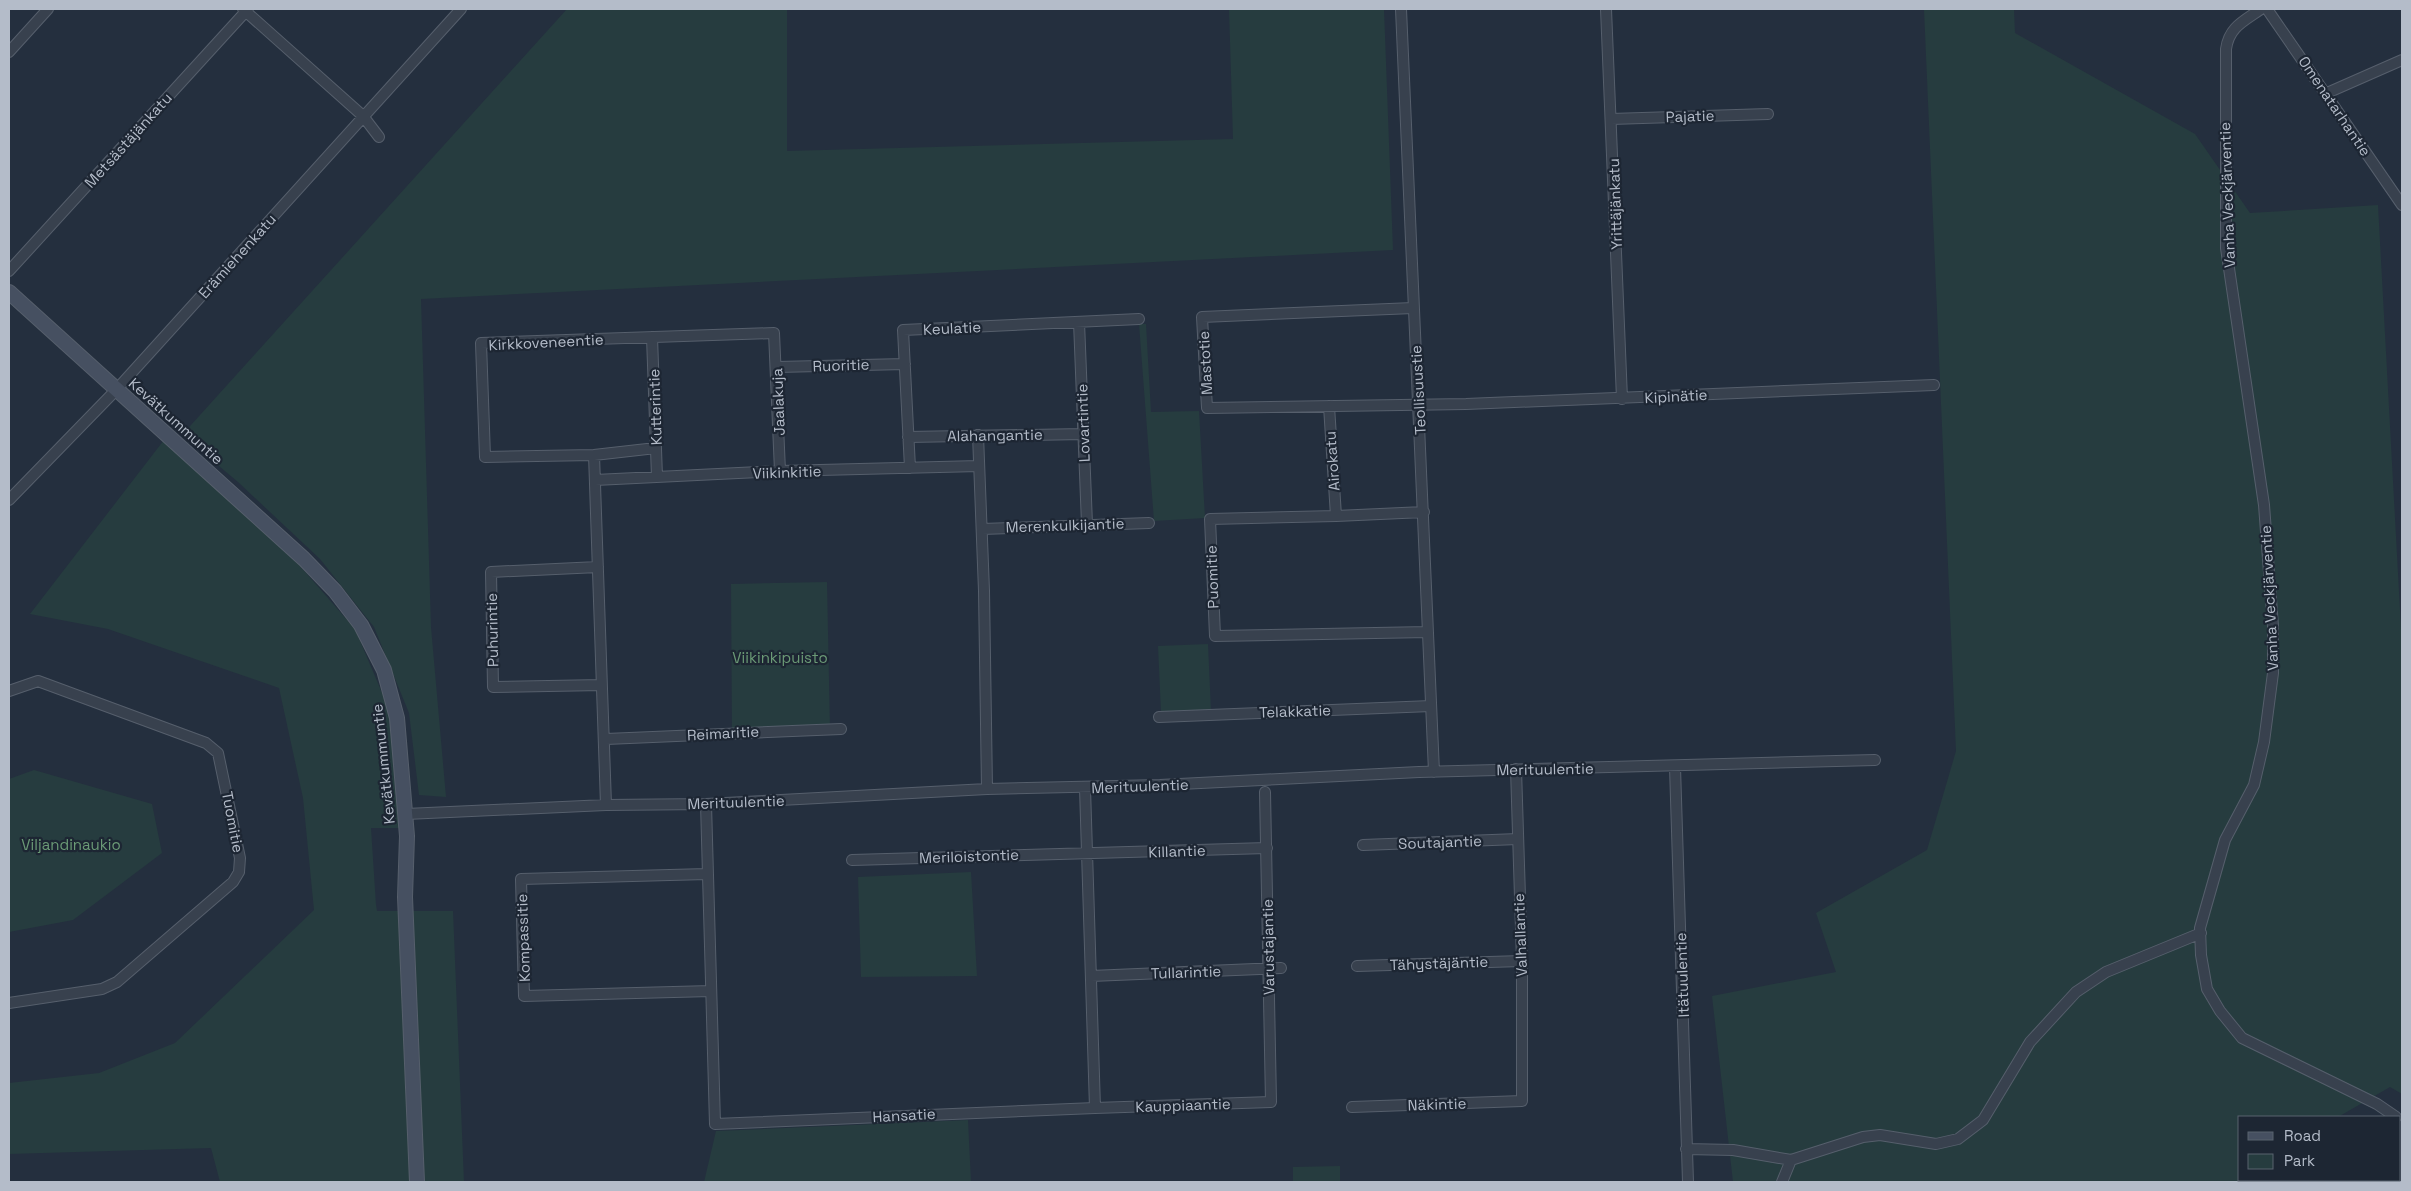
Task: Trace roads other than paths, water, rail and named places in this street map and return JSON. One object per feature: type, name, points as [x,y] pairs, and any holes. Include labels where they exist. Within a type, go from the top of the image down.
[{"type":"street","points":[[9,52],[48,9]]},
{"type":"street","name":"Erämiehenkatu","points":[[9,500],[117,389],[362,116],[461,9]]},
{"type":"street","name":"Teollisuustie","points":[[1401,9],[1434,772]]},
{"type":"street","name":"Yrittäjänkatu","points":[[1606,9],[1622,399]]},
{"type":"street","name":"Vanha Veckjärventie","points":[[2261,9],[2237,24],[2228,39],[2226,49],[2226,248],[2264,505],[2273,626],[2273,673],[2264,742],[2254,785],[2225,840],[2200,928],[2202,955],[2208,989],[2220,1011],[2242,1038],[2377,1104],[2395,1116]]},
{"type":"street","name":"Omenatarhantie","points":[[2267,9],[2326,92],[2402,205]]},
{"type":"street","points":[[246,10],[362,116],[379,136]]},
{"type":"street","name":"Metsästäjänkatu","points":[[9,271],[246,10]]},
{"type":"street","points":[[2326,92],[2402,60]]},
{"type":"street","name":"Pajatie","points":[[1611,119],[1768,114]]},
{"type":"street","name":"Kevätkummuntie","points":[[9,292],[304,559],[335,591],[361,624],[384,670],[397,718],[406,814],[405,897],[417,1182]]},
{"type":"street","name":"Mastotie","points":[[1414,308],[1202,317],[1207,408],[1419,404]]},
{"type":"street","name":"Keulatie","points":[[910,468],[903,330],[1139,319]]},
{"type":"street","name":"Lovartintie","points":[[1079,322],[1087,524]]},
{"type":"street","name":"Kirkkoveneentie","points":[[656,448],[594,454],[484,456],[481,343],[774,333]]},
{"type":"street","name":"Jaalakuja","points":[[774,333],[777,367],[780,471]]},
{"type":"street","name":"Kutterintie","points":[[652,337],[657,477]]},
{"type":"street","name":"Ruoritie","points":[[777,367],[905,364]]},
{"type":"street","name":"Kipinätie","points":[[1419,404],[1622,399],[1934,385]]},
{"type":"street","name":"Airokatu","points":[[1328,406],[1336,516]]},
{"type":"street","name":"Alahangantie","points":[[908,437],[1083,434]]},
{"type":"street","points":[[978,435],[982,528],[987,789]]},
{"type":"street","points":[[594,454],[602,685],[606,739],[606,805]]},
{"type":"street","name":"Viikinkitie","points":[[595,480],[780,471],[979,466]]},
{"type":"street","name":"Puomitie","points":[[1424,512],[1336,516],[1210,518],[1215,636],[1428,632]]},
{"type":"street","name":"Merenkulkijantie","points":[[982,528],[1149,522]]},
{"type":"street","name":"Puhurintie","points":[[598,567],[491,572],[493,686],[602,685]]},
{"type":"street","name":"Tuomitie","points":[[9,691],[38,681],[206,743],[218,753],[240,858],[239,872],[233,882],[117,982],[102,989],[9,1003]]},
{"type":"street","name":"Telakkatie","points":[[1159,717],[1431,706]]},
{"type":"street","name":"Reimaritie","points":[[606,739],[841,729]]},
{"type":"street","name":"Merituulentie","points":[[406,814],[606,805],[706,804],[987,789],[1085,788],[1434,772],[1675,767],[1875,760]]},
{"type":"street","name":"Itätuulentie","points":[[1675,767],[1688,1182]]},
{"type":"street","name":"Valhallantie","points":[[1516,770],[1522,961],[1522,1101]]},
{"type":"street","points":[[1085,788],[1095,1108]]},
{"type":"street","name":"Varustajantie","points":[[1266,792],[1271,1102]]},
{"type":"street","name":"Hansatie","points":[[706,804],[715,1124],[1095,1108]]},
{"type":"street","name":"Soutajantie","points":[[1363,845],[1518,839]]},
{"type":"street","name":"Killantie","points":[[1086,854],[1267,848]]},
{"type":"street","name":"Meriloistontie","points":[[852,860],[970,855],[1086,854]]},
{"type":"street","name":"Kompassitie","points":[[707,874],[521,879],[524,996],[711,991]]},
{"type":"street","points":[[1686,1149],[1734,1150],[1791,1160],[1863,1137],[1880,1135],[1936,1144],[1958,1139],[1983,1120],[2030,1042],[2076,992],[2106,972],[2201,934]]},
{"type":"street","name":"Tähystäjäntie","points":[[1356,966],[1522,961]]},
{"type":"street","name":"Tullarintie","points":[[1091,976],[1281,968]]},
{"type":"street","name":"Näkintie","points":[[1352,1107],[1522,1101]]},
{"type":"street","name":"Kauppiaantie","points":[[1095,1108],[1271,1102]]},
{"type":"street","points":[[1782,1182],[1791,1160]]},
{"type":"park label","name":"Viikinkipuisto","points":[[780,657]]},
{"type":"park label","name":"Viljandinaukio","points":[[71,844]]}]
